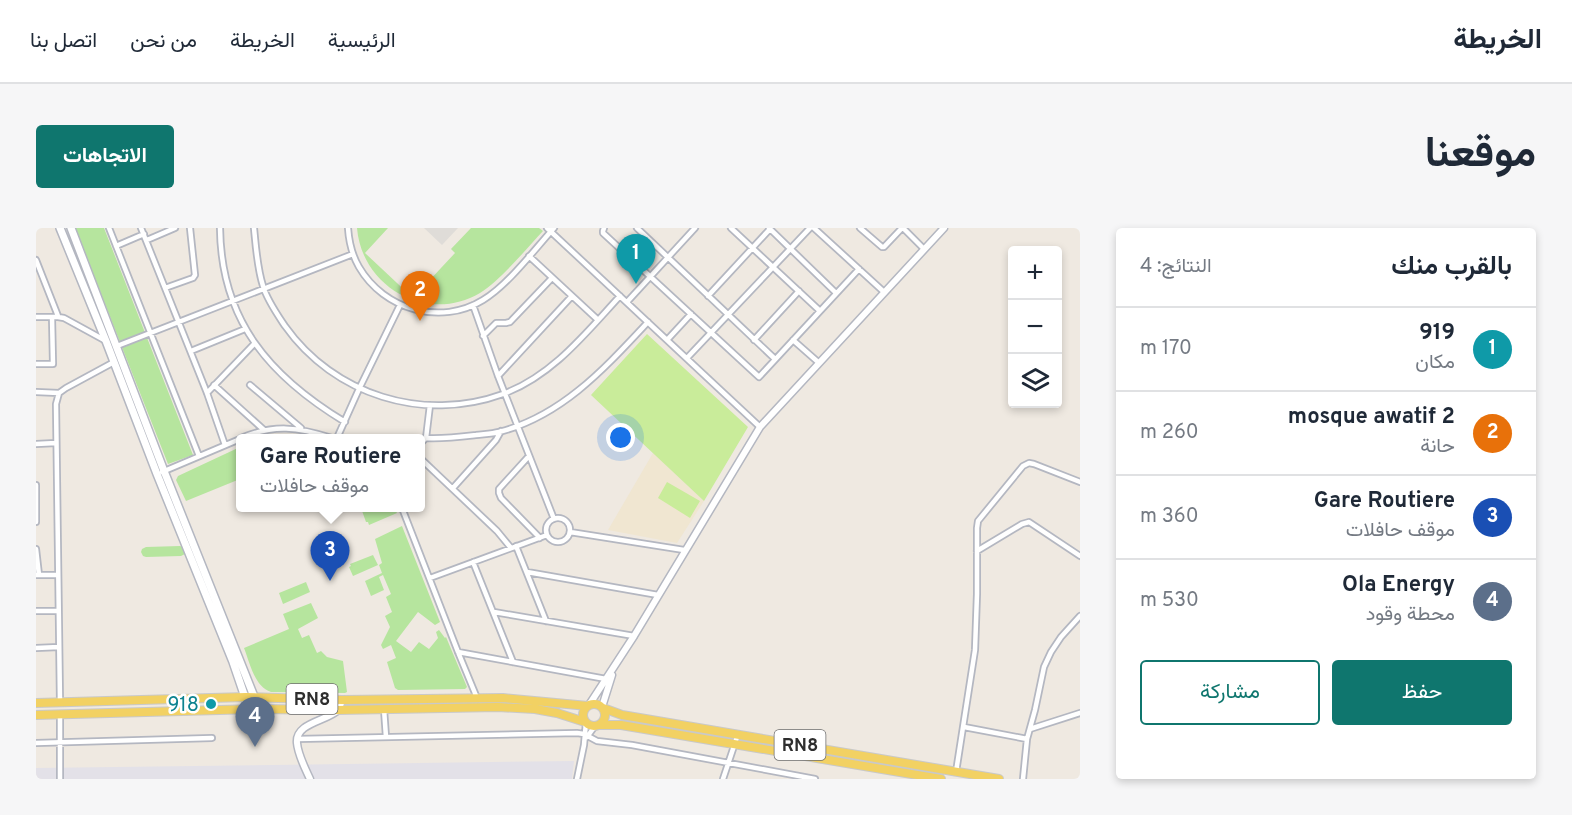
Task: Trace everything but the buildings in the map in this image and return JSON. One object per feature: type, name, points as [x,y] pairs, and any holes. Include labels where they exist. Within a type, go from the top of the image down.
[{"type":"main road","points":[[60,228],[250,697],[259,709]]},
{"type":"main road","points":[[71,228],[116,342],[161,473]]},
{"type":"main road","points":[[249,709],[250,697]]},
{"type":"main road","name":"RN8","points":[[36,703],[250,697],[535,709],[597,726],[621,725],[941,779]]},
{"type":"main road","name":"RN8","points":[[36,715],[249,709],[338,710],[384,704],[477,698],[522,699],[569,705],[597,704],[622,715],[999,779]]},
{"type":"main road","points":[[567,716],[569,705]]},
{"type":"main road","points":[[585,722],[583,714],[589,705]]},
{"type":"main road","points":[[597,726],[605,718],[605,711],[602,707]]},
{"type":"main road","points":[[621,725],[622,715]]},
{"type":"street","points":[[109,228],[199,456]]},
{"type":"street","points":[[141,228],[191,351],[225,446]]},
{"type":"street","points":[[165,288],[193,278],[195,275],[190,228]]},
{"type":"street","points":[[220,228],[223,272],[232,300],[254,344],[300,392],[345,422]]},
{"type":"street","points":[[254,228],[257,261],[263,288],[291,334],[312,357],[336,376],[359,389],[391,399],[430,405],[451,405],[504,393],[553,365],[575,346],[620,296]]},
{"type":"street","points":[[348,228],[353,254],[375,288],[400,305],[440,313],[456,311],[473,305],[493,293],[529,256],[551,229],[760,427]]},
{"type":"street","points":[[604,228],[603,234],[757,377],[761,376],[859,269]]},
{"type":"street","points":[[636,228],[775,359]]},
{"type":"street","points":[[627,302],[695,228]]},
{"type":"street","points":[[731,228],[820,311]]},
{"type":"street","points":[[708,296],[769,228],[836,293]]},
{"type":"street","points":[[687,358],[810,228]]},
{"type":"street","points":[[860,228],[882,247],[902,228],[924,249]]},
{"type":"street","points":[[589,705],[617,664],[760,427],[944,228]]},
{"type":"street","points":[[147,240],[171,229]]},
{"type":"street","points":[[818,229],[884,292]]},
{"type":"street","points":[[116,246],[144,234]]},
{"type":"street","points":[[36,317],[58,316],[73,321],[106,341],[116,342],[150,333],[353,254]]},
{"type":"street","points":[[529,256],[598,320]]},
{"type":"street","points":[[36,260],[58,316]]},
{"type":"street","points":[[483,336],[496,323],[510,322],[552,278]]},
{"type":"street","points":[[754,340],[799,291]]},
{"type":"street","points":[[498,376],[572,296]]},
{"type":"street","points":[[339,434],[400,305]]},
{"type":"street","points":[[473,305],[504,393],[554,519]]},
{"type":"street","points":[[667,340],[690,314]]},
{"type":"street","points":[[36,364],[53,364],[52,316]]},
{"type":"street","points":[[430,405],[426,438],[446,439],[501,431],[518,426],[549,412],[579,391],[648,322]]},
{"type":"street","points":[[191,351],[245,329]]},
{"type":"street","points":[[793,340],[818,362]]},
{"type":"street","points":[[207,393],[254,344]]},
{"type":"street","points":[[36,392],[59,393],[114,362],[122,360]]},
{"type":"street","points":[[250,385],[302,429]]},
{"type":"street","points":[[214,386],[264,430]]},
{"type":"street","points":[[59,393],[56,404],[56,443],[60,702]]},
{"type":"street","points":[[253,434],[264,430],[284,428],[302,429],[319,434]]},
{"type":"street","points":[[453,488],[496,440],[501,431]]},
{"type":"street","points":[[161,473],[236,441]]},
{"type":"street","points":[[36,444],[56,443]]},
{"type":"street","points":[[529,456],[499,489],[499,493],[501,498],[540,538]]},
{"type":"street","points":[[425,463],[513,547],[527,572],[546,621]]},
{"type":"street","points":[[956,772],[975,650],[976,528],[978,521],[1023,466],[1034,464],[1080,482]]},
{"type":"street","points":[[36,485],[36,522]]},
{"type":"street","points":[[404,512],[477,698]]},
{"type":"street","points":[[561,518],[567,522],[570,532],[567,539],[560,542],[552,540],[547,528],[550,521],[561,518]]},
{"type":"street","points":[[977,551],[1029,522],[1080,556]]},
{"type":"street","points":[[570,532],[684,550]]},
{"type":"street","points":[[429,578],[548,535]]},
{"type":"street","points":[[36,549],[37,575],[58,576]]},
{"type":"street","points":[[473,562],[513,662]]},
{"type":"street","points":[[527,572],[658,595]]},
{"type":"street","points":[[36,611],[58,611]]},
{"type":"street","points":[[494,612],[634,636]]},
{"type":"street","points":[[1023,779],[1027,739],[1044,667],[1061,637],[1079,620]]},
{"type":"street","points":[[36,648],[59,648]]},
{"type":"street","points":[[458,652],[606,679]]},
{"type":"street","points":[[602,707],[617,664]]},
{"type":"street","points":[[310,779],[297,746],[299,734],[305,728],[338,710],[342,700]]},
{"type":"street","points":[[384,704],[386,737]]},
{"type":"street","points":[[1030,729],[1080,713]]},
{"type":"street","points":[[60,715],[60,779]]},
{"type":"street","points":[[577,779],[586,735],[585,722]]},
{"type":"street","points":[[586,735],[597,726]]},
{"type":"street","points":[[964,727],[1027,739]]},
{"type":"street","points":[[723,779],[738,734]]},
{"type":"street","points":[[297,739],[586,735],[597,741],[632,745],[790,777],[815,779]]},
{"type":"street","points":[[36,743],[212,738]]},
{"type":"shaded area","points":[[424,228],[458,228],[442,245]]},
{"type":"shaded area","points":[[653,453],[704,501],[677,543],[608,530]]},
{"type":"shaded area","points":[[574,761],[572,779],[36,779],[36,768]]},
{"type":"green space","points":[[75,228],[104,228],[193,455],[168,464]]},
{"type":"green space","points":[[357,228],[388,228],[365,253],[413,298],[455,253],[451,249],[471,228],[539,228],[543,231],[505,272],[480,293],[460,302],[440,304],[420,302],[401,295],[384,283],[371,268],[362,249]]},
{"type":"green space","points":[[647,334],[748,427],[704,501],[591,395]]},
{"type":"green space","points":[[236,449],[236,481],[186,501],[176,480],[178,476]]},
{"type":"green space","points":[[667,482],[700,501],[690,518],[658,498]]},
{"type":"green space","points":[[362,512],[397,513],[369,525]]},
{"type":"green space","points":[[402,526],[440,622],[435,625],[418,612],[396,641],[411,652],[419,642],[429,649],[438,638],[436,632],[439,630],[446,637],[467,687],[465,689],[398,690],[395,688],[387,662],[396,658],[391,645],[383,649],[381,645],[390,627],[385,616],[392,612],[386,597],[391,594],[383,575],[379,577],[384,590],[371,596],[365,581],[382,573],[379,565],[382,563],[375,539]]},
{"type":"green space","points":[[180,546],[186,551],[181,556],[146,557],[141,552],[146,547]]},
{"type":"green space","points":[[373,555],[378,565],[353,576],[350,564]]},
{"type":"green space","points":[[306,582],[310,592],[283,604],[279,593]]},
{"type":"green space","points":[[311,603],[318,618],[298,629],[302,638],[309,635],[317,653],[321,651],[327,657],[343,661],[347,692],[271,692],[260,685],[244,648],[289,629],[283,614]]},
{"type":"place","name":"919","points":[[636,284]]},
{"type":"place","name":"mosque awatif 2","points":[[420,321]]},
{"type":"place","name":"Gare Routiere","points":[[330,581]]},
{"type":"place","name":"918","points":[[211,704]]},
{"type":"place","name":"Ola Energy","points":[[255,747]]}]
